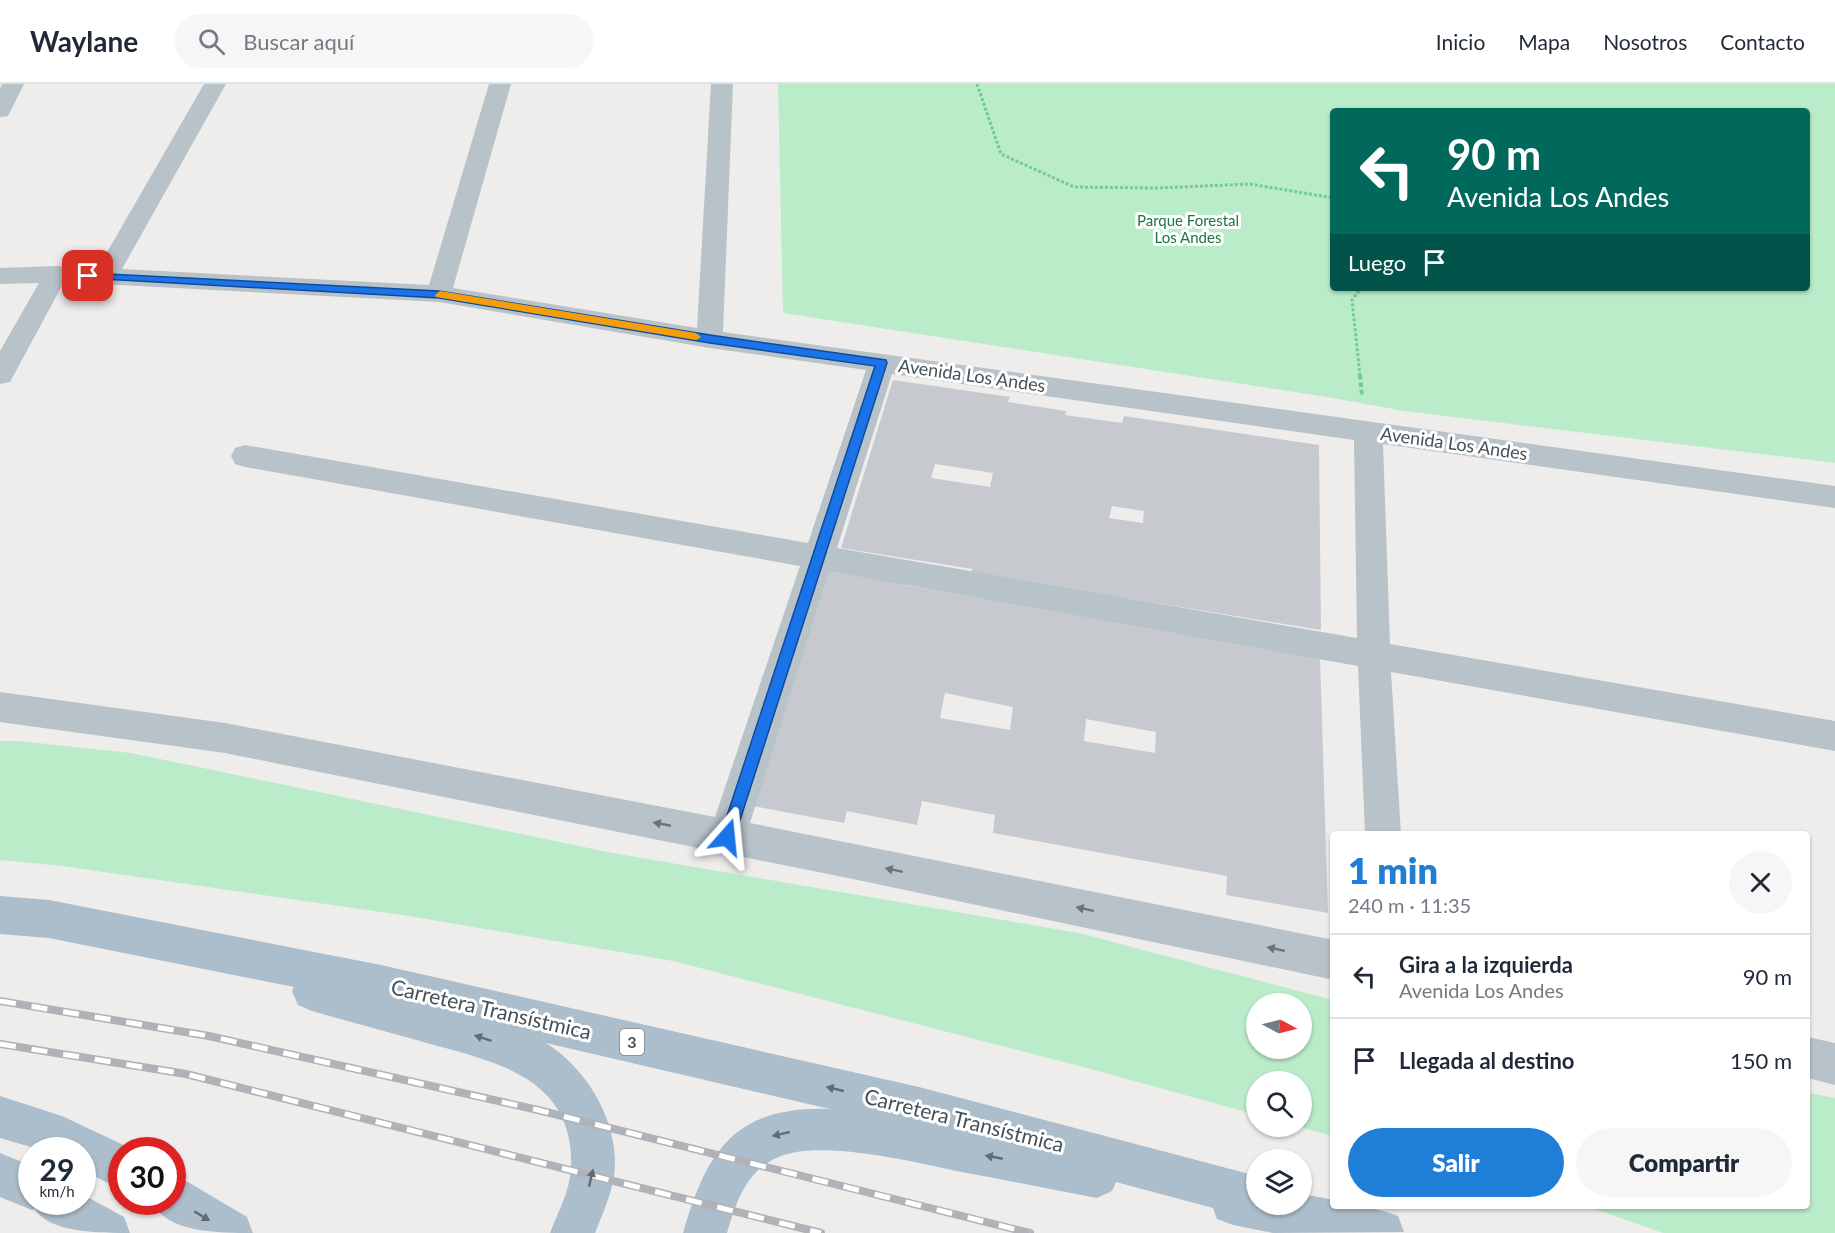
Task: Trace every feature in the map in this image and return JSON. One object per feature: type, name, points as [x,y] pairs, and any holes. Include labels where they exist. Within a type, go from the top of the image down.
[{"type":"main road","name":"Carretera Transístmica","points":[[0,915],[49,919],[381,985],[919,1108],[1246,1195]]},
{"type":"main road","points":[[49,919],[482,1037],[515,1050],[543,1065],[567,1089],[582,1112],[590,1140],[593,1168],[584,1207],[572,1233]]},
{"type":"main road","points":[[0,1117],[33,1125],[80,1144],[108,1160]]},
{"type":"main road","points":[[705,1233],[717,1189],[731,1166],[748,1148],[767,1137],[794,1131],[820,1129],[877,1134],[1384,1232]]},
{"type":"main road","points":[[0,1175],[18,1182]]},
{"type":"main road","points":[[186,1206],[231,1233]]},
{"type":"main road","points":[[1312,1213],[1384,1232]]},
{"type":"main road","points":[[77,1215],[108,1233]]},
{"type":"street","points":[[0,111],[13,84]]},
{"type":"street","points":[[105,277],[215,84]]},
{"type":"street","points":[[439,294],[500,84]]},
{"type":"street","points":[[710,339],[722,84]]},
{"type":"street","points":[[0,375],[56,274]]},
{"type":"street","name":"Avenida Los Andes","points":[[0,276],[56,274],[439,294],[710,339],[1835,497]]},
{"type":"street","points":[[727,837],[882,363]]},
{"type":"street","points":[[1368,432],[1374,656],[1383,831]]},
{"type":"street","points":[[245,456],[1835,736]]},
{"type":"street","points":[[0,707],[225,738],[1330,959]]},
{"type":"street","points":[[1810,1058],[1835,1064]]},
{"type":"path","points":[[977,84],[1001,153],[1074,187],[1157,188],[1250,184],[1330,197]]},
{"type":"path","points":[[1359,291],[1352,300],[1362,403],[1368,432]]},
{"type":"green space","name":"Parque Forestal Los Andes","points":[[778,84],[1835,84],[1835,463],[1404,411],[1327,397],[783,313]]},
{"type":"green space","points":[[0,741],[131,753],[613,853],[1079,933],[1306,993],[1246,993],[1246,1059],[1312,1059],[1312,994],[1330,999],[1330,1135],[1312,1130],[1312,1071],[1246,1071],[1246,1112],[1087,1068],[673,961],[409,916],[62,866],[0,860]]},
{"type":"green space","points":[[1810,1093],[1835,1098],[1835,1233],[1663,1233],[1595,1209],[1810,1209]]},
{"type":"building","points":[[893,380],[1010,397],[1008,402],[1066,411],[1065,415],[1122,423],[1124,416],[1319,445],[1321,630],[971,573],[972,569],[841,548]],"holes":[[[935,464],[993,473],[990,487],[931,478]],[[1112,506],[1144,511],[1143,523],[1109,518]]]},
{"type":"building","points":[[829,568],[907,581],[905,585],[1320,656],[1328,913],[1226,895],[1227,876],[993,833],[995,815],[922,801],[917,825],[847,811],[844,823],[753,806]],"holes":[[[945,693],[1013,707],[1010,730],[940,718]],[[1086,719],[1156,732],[1155,753],[1084,741]]]},
{"type":"railway","points":[[0,1001],[209,1036],[538,1110],[1030,1233]]},
{"type":"railway","points":[[0,1044],[186,1074],[821,1233]]},
{"type":"slow traffic","points":[[440,295],[696,337]]},
{"type":"route","points":[[88,276],[439,294],[710,339],[882,363],[727,837]]}]
